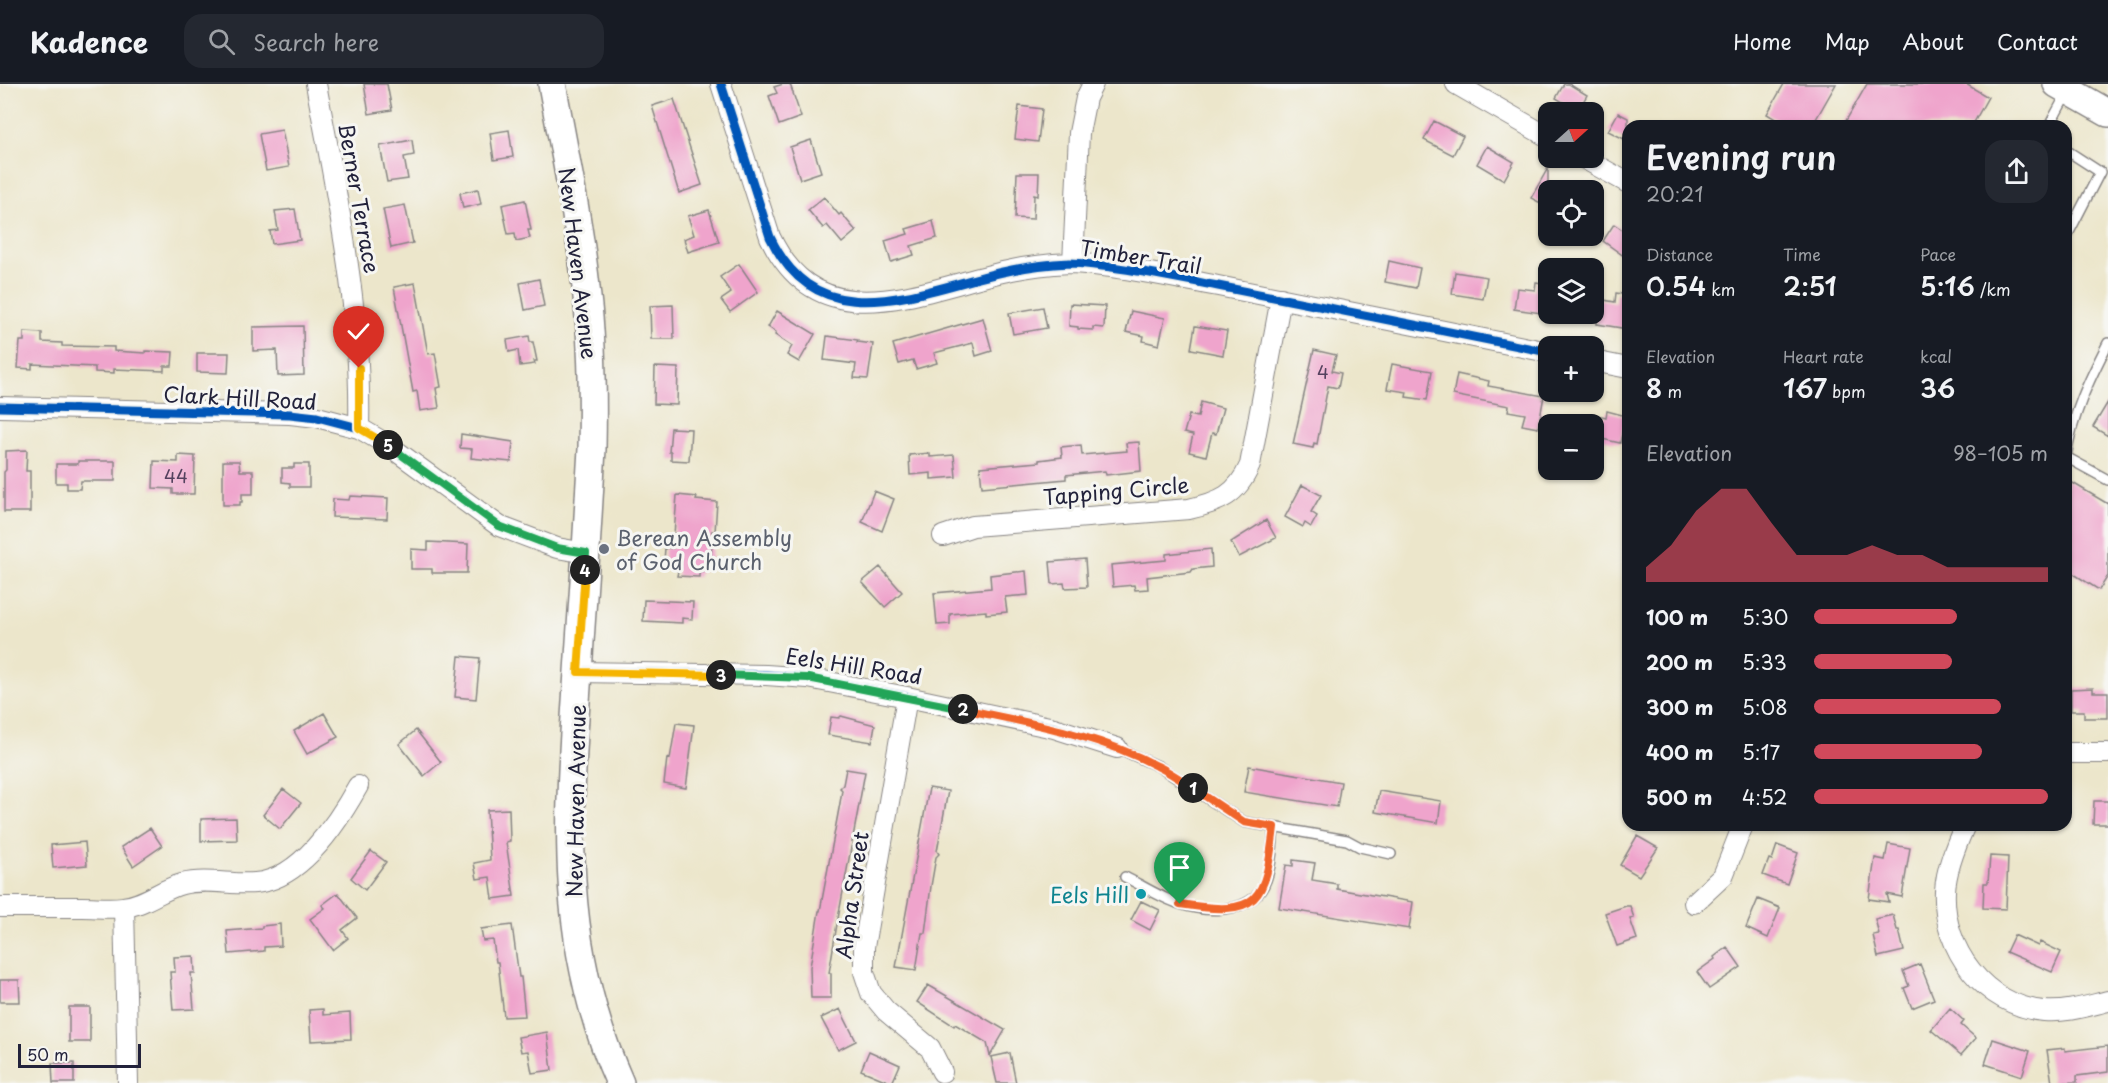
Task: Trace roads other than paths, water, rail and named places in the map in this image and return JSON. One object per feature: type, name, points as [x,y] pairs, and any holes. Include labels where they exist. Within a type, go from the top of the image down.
[{"type":"main road","name":"New Haven Avenue","points":[[552,84],[580,240],[592,350],[592,449],[572,756],[570,827],[574,916],[581,966],[593,1010],[620,1083]]},
{"type":"main road","points":[[2062,87],[2108,114]]},
{"type":"street","name":"Berner Terrace","points":[[316,84],[347,257],[357,334],[359,428]]},
{"type":"street","name":"Timber Trail","points":[[721,84],[775,249],[790,270],[810,286],[836,298],[892,300],[1011,270],[1073,263],[1118,268],[1281,298],[1538,350]]},
{"type":"street","points":[[1073,263],[1079,133],[1086,98],[1093,84]]},
{"type":"street","points":[[1456,84],[1538,131]]},
{"type":"street","points":[[1601,168],[1622,180]]},
{"type":"street","name":"Tapping Circle","points":[[943,536],[973,526],[1189,509],[1217,502],[1229,495],[1238,487],[1250,465],[1281,298]]},
{"type":"street","points":[[1604,363],[1622,367]]},
{"type":"street","name":"Clark Hill Road","points":[[0,407],[290,414],[317,417],[359,428],[388,445],[499,526],[557,548],[586,553]]},
{"type":"street","name":"Eels Hill Road","points":[[578,672],[766,675],[808,678],[1054,728],[1117,748]]},
{"type":"street","name":"Alpha Street","points":[[907,697],[864,947],[864,972],[877,1002],[930,1048],[942,1072]]},
{"type":"street","points":[[2072,753],[2108,753]]},
{"type":"street","points":[[0,907],[124,907],[145,901],[183,884],[253,883],[275,879],[292,868],[315,847],[346,808],[358,786]]},
{"type":"street","points":[[1694,903],[1723,876],[1741,831]]},
{"type":"street","points":[[1963,831],[1947,876],[1945,891],[1946,909],[1953,938],[1969,967],[1987,988],[2001,998],[2031,1009],[2063,1011],[2108,1001]]},
{"type":"street","points":[[124,907],[128,1083]]},
{"type":"lane","points":[[2051,120],[2062,87]]},
{"type":"lane","points":[[2072,154],[2100,172],[2072,226]]},
{"type":"lane","points":[[2072,429],[2078,407],[2108,343]]},
{"type":"lane","points":[[2072,460],[2108,480]]},
{"type":"lane","points":[[1117,748],[1158,766],[1244,822],[1347,840],[1360,847],[1391,854]]},
{"type":"lane","points":[[1125,877],[1180,904],[1215,909],[1235,907],[1253,900],[1263,888],[1269,866],[1274,827]]},
{"type":"place","name":"Berean Assembly of God Church","points":[[604,549]]},
{"type":"place","name":"Eels Hill","points":[[1141,894]]}]
